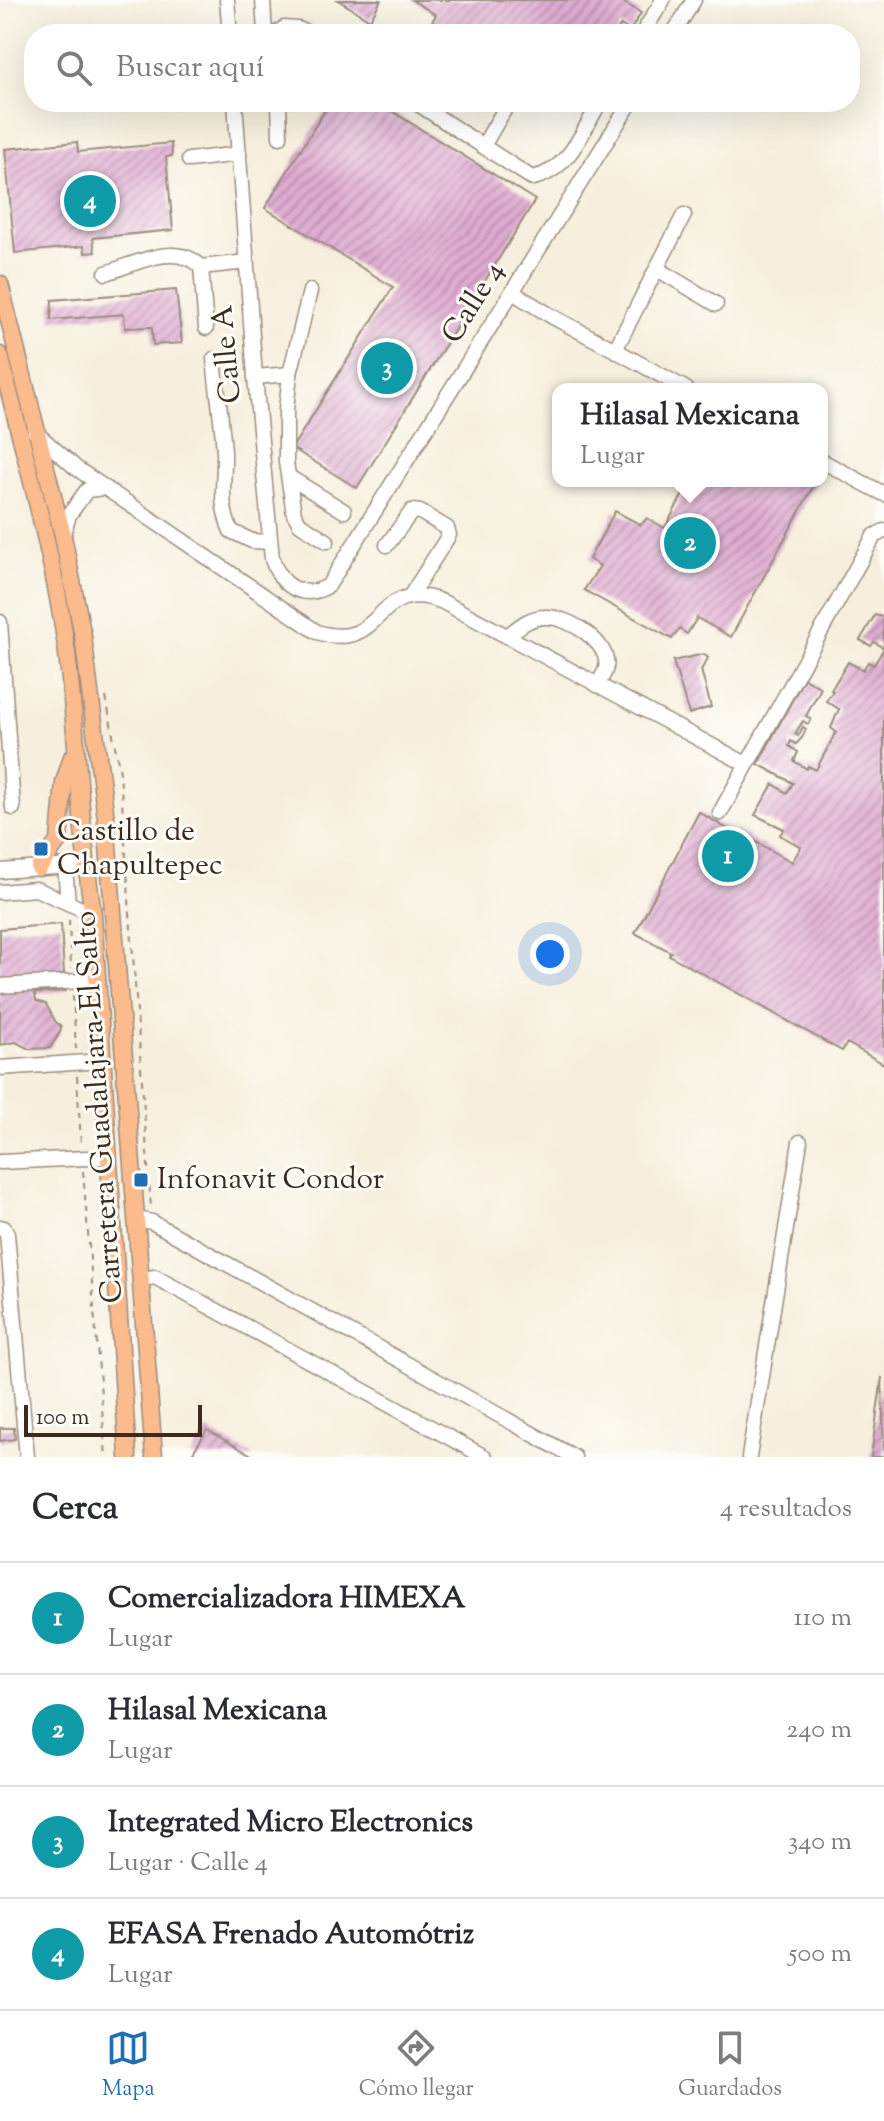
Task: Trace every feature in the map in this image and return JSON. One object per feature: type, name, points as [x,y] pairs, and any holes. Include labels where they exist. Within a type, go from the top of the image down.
[{"type":"main road","name":"Carretera Guadalajara-El Salto","points":[[0,284],[63,536],[83,636],[106,819],[154,1457]]},
{"type":"main road","name":"Carretera Guadalajara-El Salto","points":[[0,355],[57,596],[71,691],[85,865],[93,914],[128,1457]]},
{"type":"main road","points":[[39,868],[59,840],[64,782],[75,748]]},
{"type":"street","points":[[227,0],[229,24]]},
{"type":"street","points":[[263,0],[264,24]]},
{"type":"street","points":[[648,24],[663,0]]},
{"type":"street","points":[[679,24],[694,0]]},
{"type":"street","name":"Calle A","points":[[236,112],[270,542],[276,570],[290,587],[299,591]]},
{"type":"street","points":[[279,112],[280,137]]},
{"type":"street","points":[[430,112],[532,178],[547,176],[561,167],[594,112]]},
{"type":"street","points":[[483,146],[503,112]]},
{"type":"street","name":"Calle 4","points":[[299,591],[319,592],[328,586],[625,112]]},
{"type":"street","points":[[189,160],[239,154]]},
{"type":"street","points":[[615,350],[684,215]]},
{"type":"street","points":[[106,273],[169,254],[187,255],[201,267],[206,328]]},
{"type":"street","points":[[201,267],[247,262]]},
{"type":"street","points":[[657,269],[716,304]]},
{"type":"street","points":[[310,291],[290,374],[286,462],[294,514],[300,524],[327,541]]},
{"type":"street","points":[[512,292],[675,383]]},
{"type":"street","points":[[214,359],[224,453],[221,497],[224,515],[231,531],[252,541],[270,542]]},
{"type":"street","points":[[255,377],[290,374]]},
{"type":"street","points":[[35,432],[104,488],[317,632],[348,637],[364,629],[392,602],[411,595],[424,595],[443,602],[746,764]]},
{"type":"street","points":[[828,464],[884,494]]},
{"type":"street","points":[[289,477],[344,511]]},
{"type":"street","points":[[63,536],[69,515],[87,490],[104,488]]},
{"type":"street","points":[[387,545],[412,511],[420,512],[447,528],[449,535],[411,595]]},
{"type":"street","points":[[720,813],[874,536],[884,531]]},
{"type":"street","points":[[507,636],[528,620],[547,616],[581,628],[604,650],[606,667],[597,685]]},
{"type":"street","points":[[0,622],[13,808]]},
{"type":"street","points":[[0,871],[85,865]]},
{"type":"street","points":[[65,867],[68,903]]},
{"type":"street","points":[[0,892],[36,889],[93,914]]},
{"type":"street","points":[[0,986],[97,980]]},
{"type":"street","points":[[0,1068],[102,1061]]},
{"type":"street","points":[[749,1457],[800,1142]]},
{"type":"street","points":[[0,1162],[109,1157]]},
{"type":"street","points":[[136,1219],[152,1222],[574,1457]]},
{"type":"street","points":[[0,1227],[7,1234],[27,1457]]},
{"type":"street","points":[[141,1279],[155,1277],[485,1457]]},
{"type":"path","points":[[68,903],[82,1160],[106,1457]]},
{"type":"building","points":[[338,0],[381,0],[370,20]]},
{"type":"building","points":[[412,0],[620,0],[641,13],[634,24],[433,24],[436,15]]},
{"type":"building","points":[[324,112],[393,112],[535,200],[357,488],[292,448],[393,287],[265,208]]},
{"type":"building","points":[[77,142],[78,152],[171,143],[172,156],[166,157],[173,230],[93,238],[95,252],[85,253],[84,246],[15,253],[5,149]]},
{"type":"building","points":[[176,290],[182,343],[153,345],[152,327],[125,328],[124,314],[51,320],[52,300]]},
{"type":"building","points":[[687,487],[813,487],[731,637],[697,618],[687,634],[680,629],[672,639],[584,590],[600,566],[589,559],[615,511],[641,525],[647,518],[665,528]]},
{"type":"building","points":[[875,615],[883,617],[884,648],[874,642],[871,646],[860,640]]},
{"type":"building","points":[[884,648],[884,1064],[847,1043],[842,1051],[635,933],[699,812],[792,862],[801,847],[780,835],[784,829],[755,815],[773,784],[787,793],[793,783],[758,764],[804,678],[821,688],[806,716],[811,719],[808,724],[803,721],[795,734],[798,736],[803,727],[806,729],[802,738],[796,744],[791,741],[789,746],[798,752],[794,761],[807,769],[808,766],[816,770],[836,732],[831,728],[839,709],[826,701],[831,690],[848,662],[863,670],[868,662],[874,665]]},
{"type":"building","points":[[704,654],[708,658],[701,670],[711,707],[689,714],[673,661]]},
{"type":"building","points":[[61,924],[65,991],[35,993],[36,1001],[46,1004],[61,1027],[60,1032],[50,1048],[29,1049],[16,1042],[0,1045],[0,929]]},
{"type":"building","points":[[882,1377],[884,1457],[871,1457]]},
{"type":"building","points":[[0,1428],[14,1428],[15,1439],[0,1441]]},
{"type":"building","points":[[207,1430],[255,1457],[190,1457]]},
{"type":"place","name":"EFASA Frenado Automótriz","points":[[90,201]]},
{"type":"place","name":"Integrated Micro Electronics","points":[[387,368]]},
{"type":"place","name":"Hilasal Mexicana","points":[[690,543]]},
{"type":"place","name":"Castillo de Chapultepec","points":[[41,849]]},
{"type":"place","name":"Comercializadora HIMEXA","points":[[728,856]]},
{"type":"place","name":"Infonavit Condor","points":[[141,1180]]}]
